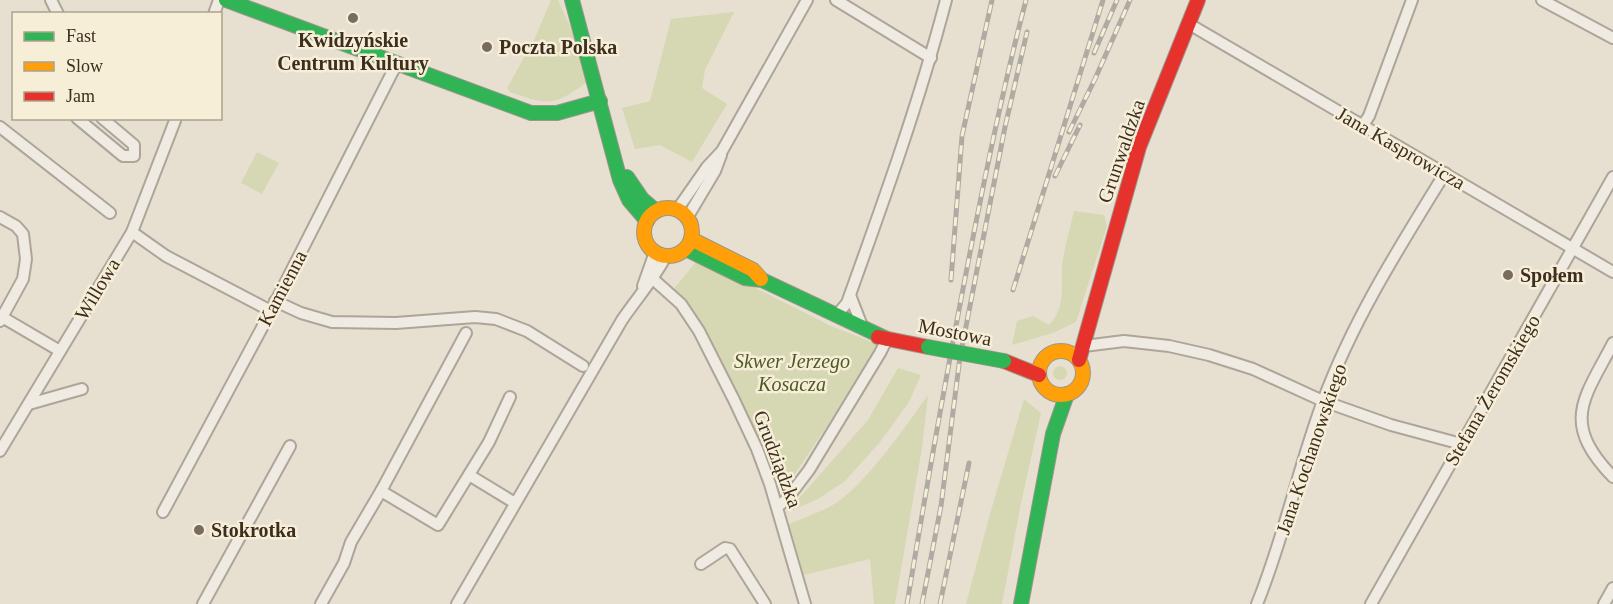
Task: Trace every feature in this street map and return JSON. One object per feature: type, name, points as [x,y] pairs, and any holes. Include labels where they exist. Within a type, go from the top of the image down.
[{"type":"street","points":[[225,0],[541,115],[600,101]]},
{"type":"street","points":[[572,0],[624,191],[652,216]]},
{"type":"street","points":[[682,214],[716,171],[723,150],[807,0]]},
{"type":"street","points":[[836,0],[931,58]]},
{"type":"street","points":[[836,316],[850,296],[892,180],[931,58],[946,0]]},
{"type":"street","name":"Grunwaldzka","points":[[1079,360],[1140,147],[1198,0]]},
{"type":"street","points":[[1363,125],[1369,116],[1412,0]]},
{"type":"street","points":[[1542,0],[1613,38]]},
{"type":"street","name":"Jana Kasprowicza","points":[[1189,24],[1613,272]]},
{"type":"street","name":"Kamienna","points":[[163,512],[273,306],[397,63]]},
{"type":"street","points":[[79,120],[123,156],[134,156],[134,145],[104,120]]},
{"type":"street","name":"Willowa","points":[[0,451],[132,232],[175,120]]},
{"type":"street","points":[[0,127],[110,213]]},
{"type":"street","name":"Jana Kochanowskiego","points":[[1257,604],[1323,401],[1358,322],[1445,173]]},
{"type":"street","name":"Stefana Żeromskiego","points":[[1371,604],[1613,177]]},
{"type":"street","points":[[663,209],[682,214],[691,224],[688,244],[680,253],[660,254],[646,242],[644,235],[652,216],[663,209]]},
{"type":"street","points":[[0,217],[16,225],[22,234],[26,268],[1,319],[60,351]]},
{"type":"street","points":[[132,232],[166,256],[273,306],[332,322],[396,323],[475,317],[496,319],[527,331],[583,366]]},
{"type":"street","name":"Mostowa","points":[[688,244],[753,270],[762,280],[887,339]]},
{"type":"street","points":[[457,604],[622,320],[653,279],[660,254]]},
{"type":"street","points":[[642,291],[660,254]]},
{"type":"street","name":"Grudziądzka","points":[[653,279],[681,304],[699,331],[757,449],[777,507],[805,604]]},
{"type":"street","points":[[850,296],[862,326]]},
{"type":"street","name":"Mostowa","points":[[836,316],[843,325],[860,333],[1041,369]]},
{"type":"street","name":"Grunwaldzka","points":[[1066,351],[1090,317]]},
{"type":"street","points":[[321,604],[344,563],[351,542],[466,333]]},
{"type":"street","points":[[777,507],[787,499],[809,470],[887,339]]},
{"type":"street","points":[[1084,346],[1124,341],[1169,345],[1209,355],[1253,369],[1323,401],[1460,445]]},
{"type":"street","points":[[1613,342],[1608,363],[1584,397],[1581,419],[1590,446],[1613,477]]},
{"type":"street","points":[[1066,351],[1079,360],[1083,368],[1083,376],[1075,391],[1060,394],[1042,383],[1041,369],[1051,354],[1066,351]]},
{"type":"street","points":[[29,404],[82,389]]},
{"type":"street","points":[[1021,604],[1060,394]]},
{"type":"street","points":[[381,491],[438,525],[489,442],[510,397]]},
{"type":"street","points":[[203,604],[290,446]]},
{"type":"street","points":[[468,475],[515,502]]},
{"type":"street","points":[[701,564],[725,548],[730,549],[765,604]]},
{"type":"street","points":[[1604,604],[1613,588]]},
{"type":"green space","points":[[551,0],[558,0],[575,37],[587,82],[558,100],[542,101],[510,92],[507,88],[535,38]]},
{"type":"green space","points":[[734,12],[705,70],[702,88],[727,104],[692,162],[660,145],[635,149],[622,108],[650,101],[671,19]]},
{"type":"green space","points":[[257,152],[279,163],[262,194],[241,183]]},
{"type":"green space","points":[[1074,211],[1104,215],[1107,226],[1076,322],[1053,333],[1012,345],[1017,321],[1033,316],[1049,325],[1058,311],[1062,298],[1063,260]]},
{"type":"green space","name":"Skwer Jerzego Kosacza","points":[[700,260],[831,326],[877,344],[789,483],[775,480],[746,414],[709,341],[690,310],[673,290]]},
{"type":"green space","points":[[1057,366],[1063,366],[1067,373],[1063,380],[1057,380],[1053,376],[1053,370]]},
{"type":"green space","points":[[898,368],[921,375],[909,402],[880,442],[845,481],[818,499],[786,513],[868,420]]},
{"type":"green space","points":[[928,395],[922,448],[895,604],[874,604],[870,559],[804,575],[789,524],[828,508],[851,491],[887,451]]},
{"type":"green space","points":[[1024,399],[1041,413],[1002,604],[966,604],[990,514]]},
{"type":"railway","points":[[951,280],[962,136],[992,0]]},
{"type":"railway","points":[[907,604],[974,230],[1026,0]]},
{"type":"railway","points":[[1013,290],[1103,0]]},
{"type":"railway","points":[[1094,53],[1117,0]]},
{"type":"railway","points":[[1069,132],[1130,0]]},
{"type":"railway","points":[[922,604],[941,506],[960,357],[1005,127],[1027,32]]},
{"type":"railway","points":[[1055,176],[1080,125]]},
{"type":"railway","points":[[940,604],[969,463]]},
{"type":"traffic: fast","points":[[226,0],[531,113],[557,113],[600,101]]},
{"type":"traffic: fast","points":[[572,0],[620,180],[629,200],[647,221]]},
{"type":"traffic: fast","points":[[627,177],[642,199],[656,211]]},
{"type":"traffic: fast","points":[[686,249],[745,278],[762,280],[887,339]]},
{"type":"traffic: fast","points":[[928,347],[1004,361]]},
{"type":"traffic: fast","points":[[1021,604],[1053,434],[1067,394]]},
{"type":"traffic: slow","points":[[668,208],[685,215],[692,232],[685,249],[668,256],[651,249],[644,232],[651,215],[668,208]]},
{"type":"traffic: slow","points":[[691,239],[753,270],[761,279]]},
{"type":"traffic: slow","points":[[1061,351],[1076,358],[1083,373],[1076,388],[1061,395],[1046,388],[1039,373],[1046,358],[1061,351]]},
{"type":"traffic: jam","points":[[1079,360],[1139,147],[1198,0]]},
{"type":"traffic: jam","points":[[878,337],[928,347]]},
{"type":"traffic: jam","points":[[1004,361],[1039,375]]},
{"type":"place","name":"Kwidzyńskie Centrum Kultury","points":[[353,18]]},
{"type":"place","name":"Poczta Polska","points":[[487,47]]},
{"type":"place","name":"Społem","points":[[1508,275]]},
{"type":"place","name":"Stokrotka","points":[[199,530]]}]
